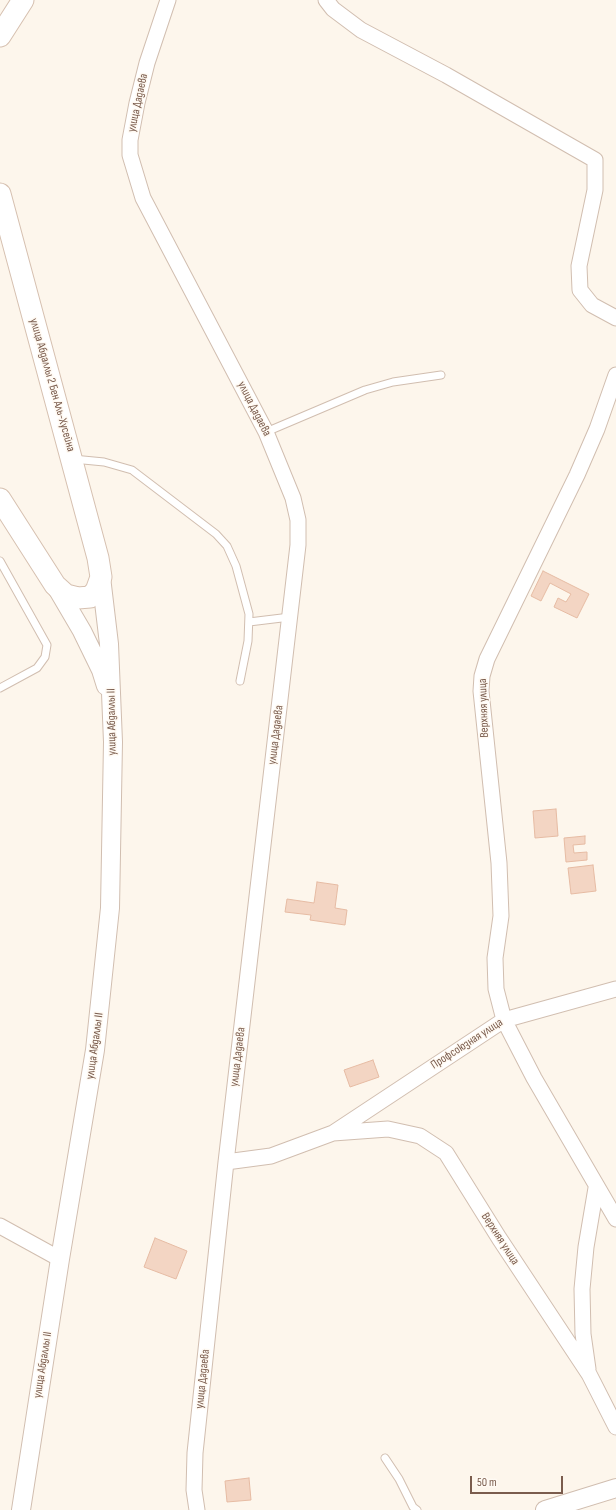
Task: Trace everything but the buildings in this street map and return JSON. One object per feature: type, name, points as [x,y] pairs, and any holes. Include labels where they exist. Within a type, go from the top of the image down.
[{"type":"main road","points":[[0,36],[23,0]]},
{"type":"main road","name":"улица Абдаллы 2 Бен Аль-Хусейна","points":[[0,194],[72,458],[98,558],[101,577]]},
{"type":"main road","points":[[1,505],[55,585],[66,596],[78,598],[90,597],[96,591],[101,577]]},
{"type":"street","name":"улица Дадаева","points":[[168,0],[147,63],[137,103],[130,140],[130,155],[143,198],[266,432],[293,498],[298,520],[298,545],[226,1162],[195,1453],[194,1490],[197,1510]]},
{"type":"street","points":[[326,0],[333,9],[361,30],[446,75],[595,160],[595,190],[579,266],[580,290],[592,305],[616,318]]},
{"type":"street","name":"Верхняя улица","points":[[616,375],[597,430],[577,475],[494,642],[482,676],[482,710],[499,863],[500,916],[495,958],[496,989],[504,1020],[534,1078],[596,1188],[616,1219]]},
{"type":"street","name":"улица Абдаллы II","points":[[21,1510],[60,1259],[95,1050],[106,956],[112,848],[112,709],[109,644],[101,577]]},
{"type":"street","points":[[55,585],[82,631],[101,670],[112,709]]},
{"type":"street","name":"Профсоюзная улица","points":[[333,1133],[504,1020],[616,989]]},
{"type":"street","name":"Верхняя улица","points":[[333,1133],[388,1129],[420,1136],[446,1153],[499,1238],[589,1374],[616,1427]]},
{"type":"street","points":[[226,1162],[270,1156],[333,1133]]},
{"type":"street","points":[[589,1374],[583,1334],[582,1289],[586,1247],[596,1188]]},
{"type":"street","points":[[0,1226],[60,1259]]},
{"type":"street","points":[[546,1510],[616,1488]]},
{"type":"lane","points":[[266,432],[365,390],[393,382],[441,374]]},
{"type":"lane","points":[[72,458],[104,462],[132,470],[216,534],[227,546],[236,566],[249,614],[248,641],[240,681]]},
{"type":"lane","points":[[0,561],[47,645],[45,657],[37,668],[0,688]]},
{"type":"lane","points":[[248,622],[290,616]]},
{"type":"lane","points":[[385,1458],[399,1479],[413,1507],[417,1510]]}]
